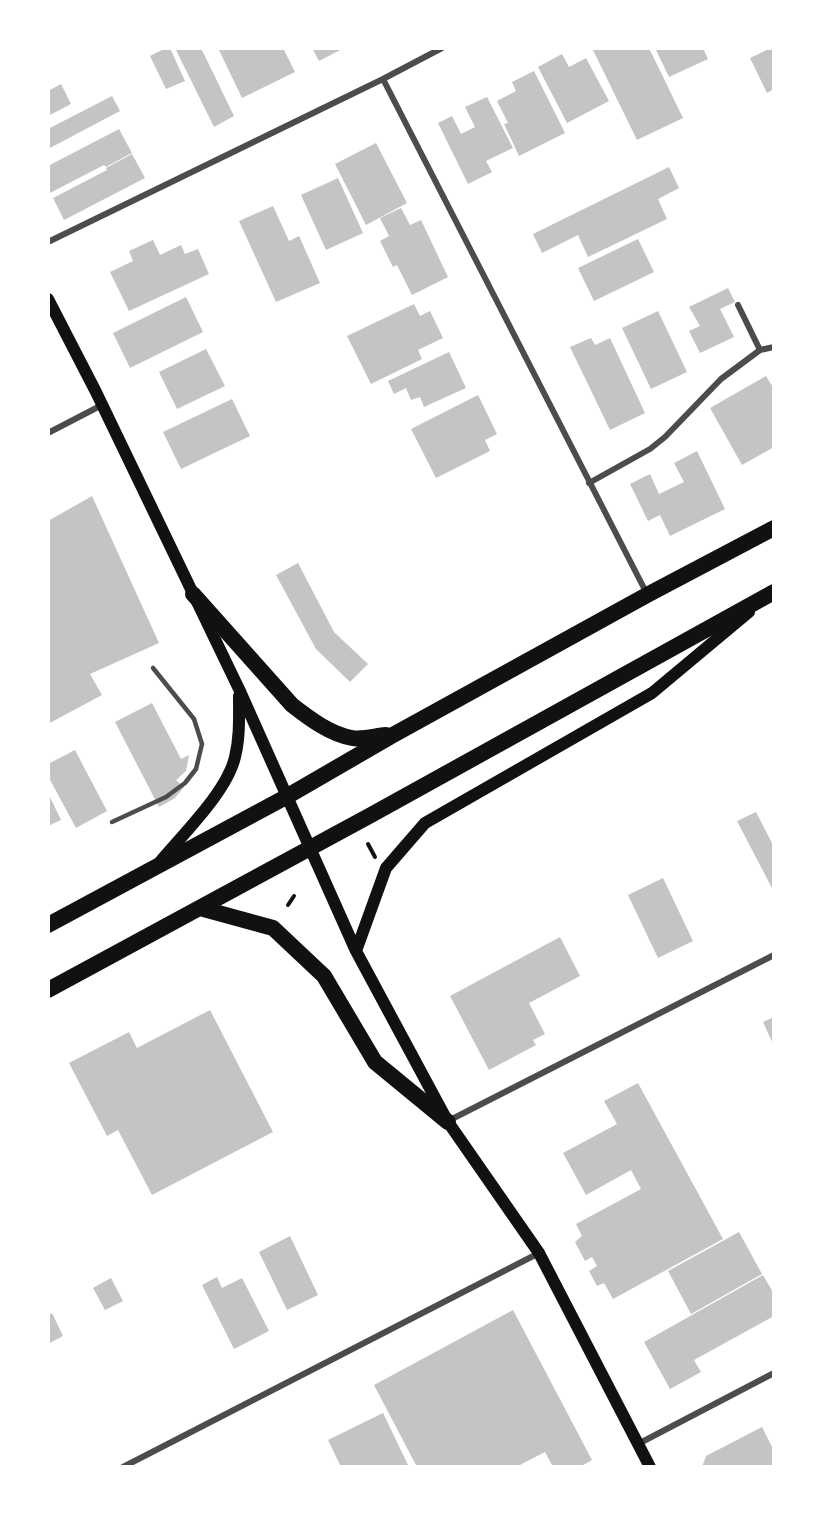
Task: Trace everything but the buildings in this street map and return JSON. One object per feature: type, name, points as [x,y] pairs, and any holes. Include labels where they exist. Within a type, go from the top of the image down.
[{"type":"highway","points":[[48,925],[286,797],[393,735],[647,595],[774,528]]},
{"type":"highway","points":[[48,990],[309,849],[772,593]]},
{"type":"highway","points":[[194,594],[292,705],[307,717],[332,731],[353,739],[393,735]]},
{"type":"highway","points":[[200,908],[273,928],[324,976],[375,1062],[448,1122]]},
{"type":"main road","points":[[48,299],[102,405],[239,689],[356,951],[448,1122],[539,1252],[650,1467]]},
{"type":"main road","points":[[356,951],[386,868],[426,823],[652,693],[772,593]]},
{"type":"main road","points":[[153,870],[214,799],[235,759],[240,729],[239,689]]},
{"type":"street","points":[[48,242],[442,48]]},
{"type":"street","points":[[383,79],[647,595]]},
{"type":"street","points":[[738,305],[760,350]]},
{"type":"street","points":[[590,483],[658,443],[713,386],[760,350],[774,347]]},
{"type":"street","points":[[48,433],[102,405]]},
{"type":"street","points":[[448,1122],[774,955]]},
{"type":"street","points":[[123,1467],[539,1252]]},
{"type":"street","points":[[638,1444],[774,1373]]},
{"type":"lane","points":[[112,822],[166,797],[185,783],[196,770],[202,744],[194,719],[153,668]]},
{"type":"path","points":[[368,844],[375,857]]},
{"type":"path","points":[[288,905],[294,896]]}]
